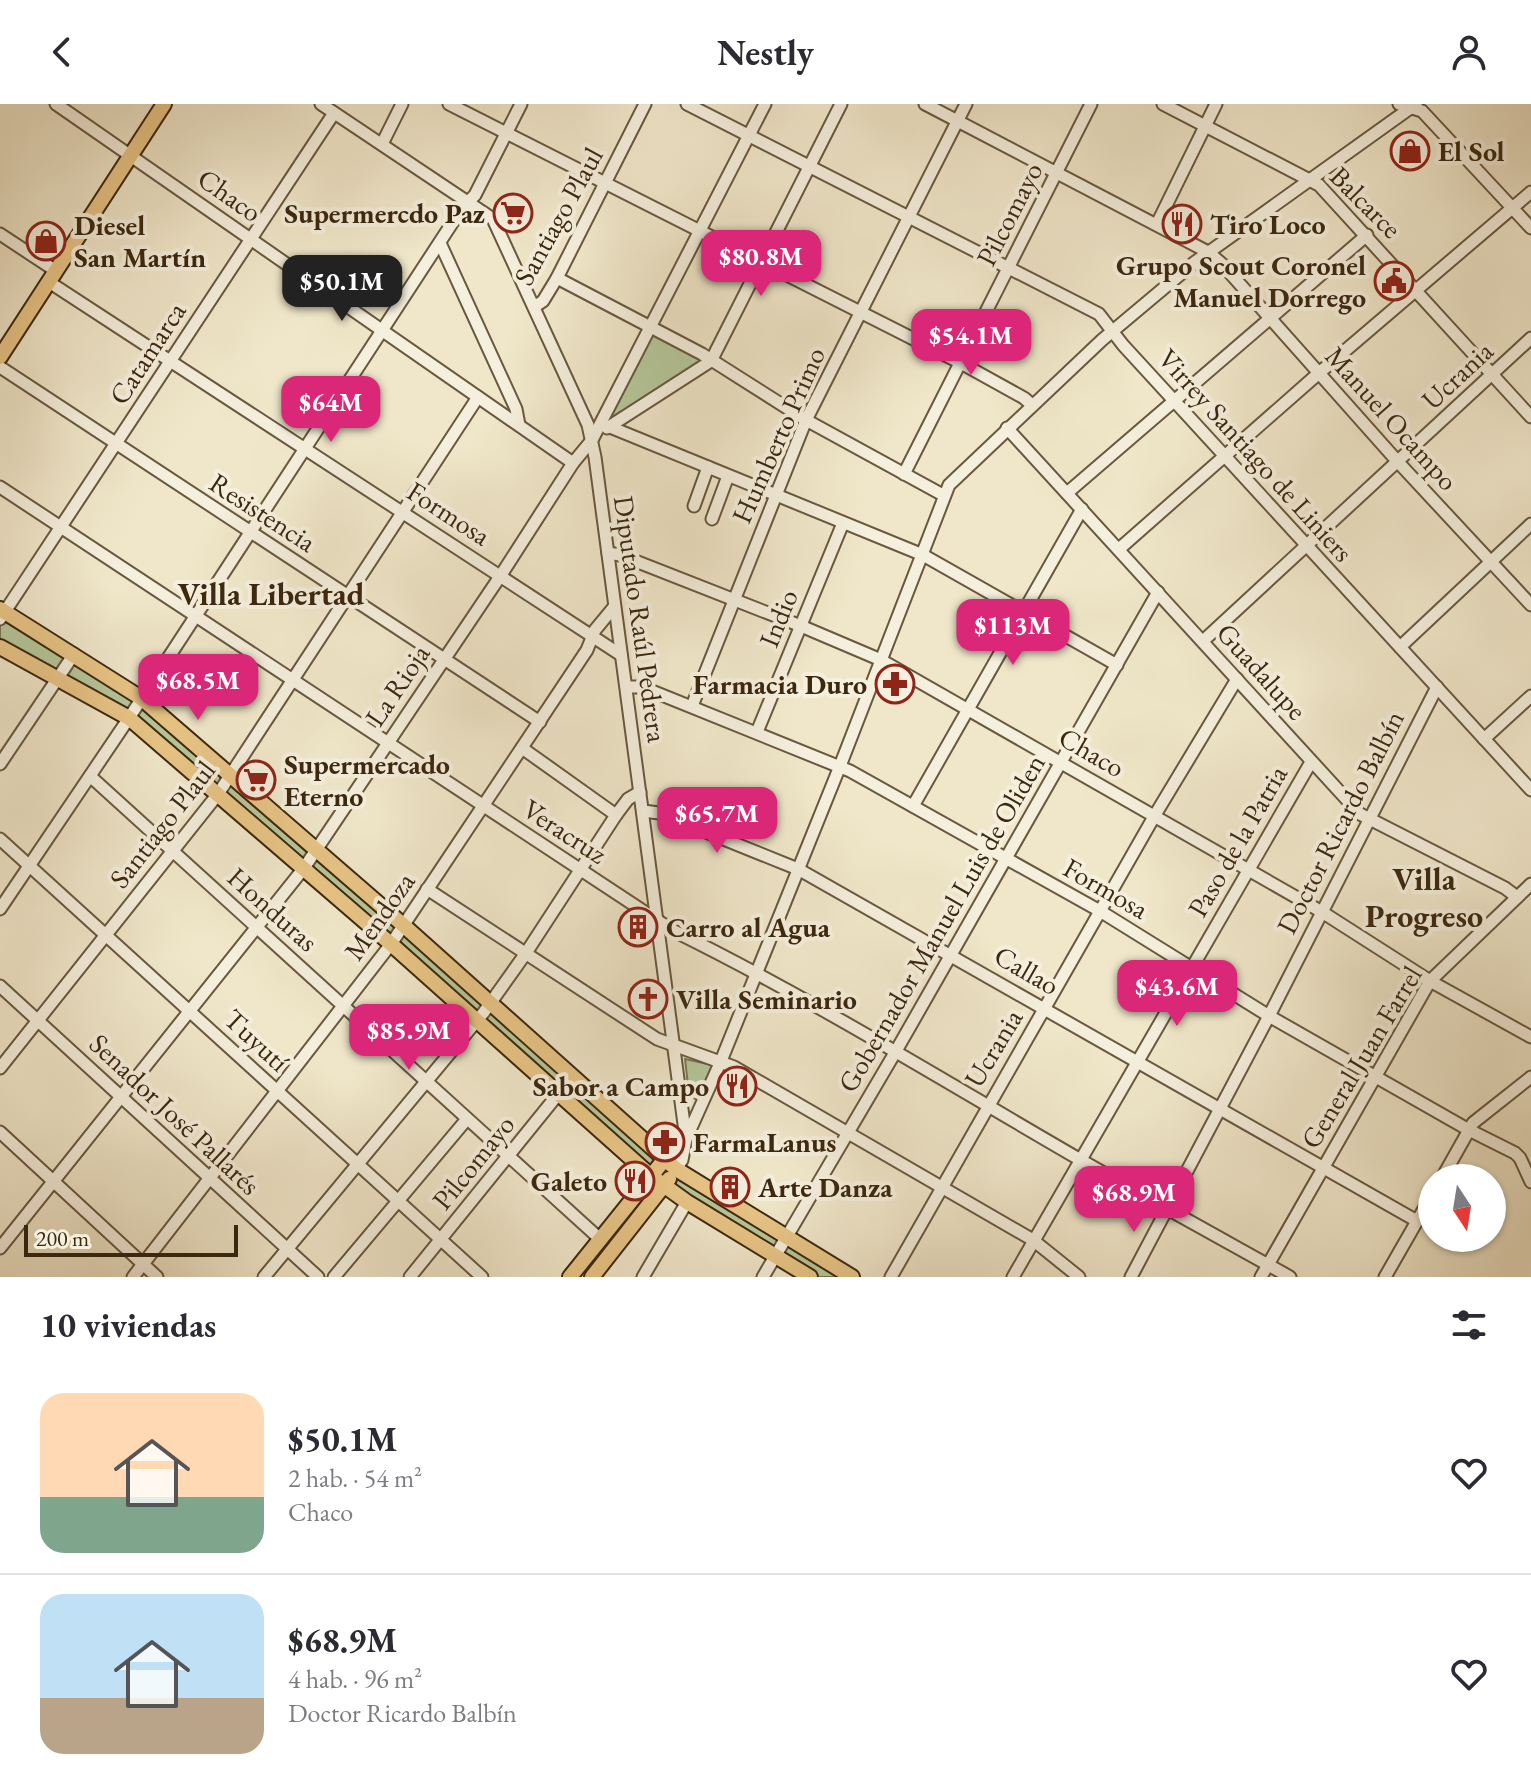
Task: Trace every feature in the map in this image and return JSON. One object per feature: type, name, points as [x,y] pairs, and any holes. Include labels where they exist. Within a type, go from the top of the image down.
[{"type":"main road","points":[[0,357],[164,104]]},
{"type":"main road","points":[[2,613],[74,654],[141,698],[402,924],[670,1165],[852,1277]]},
{"type":"main road","points":[[0,647],[129,718],[391,944],[664,1187],[810,1277]]},
{"type":"main road","points":[[570,1277],[651,1176],[670,1165]]},
{"type":"main road","points":[[592,1277],[664,1187],[670,1165]]},
{"type":"street","name":"Chaco","points":[[56,104],[573,463]]},
{"type":"street","name":"Diputado Raúl Pedrera","points":[[321,104],[488,214],[497,225],[592,440],[675,1047],[685,1142]]},
{"type":"street","points":[[382,144],[402,104]]},
{"type":"street","points":[[449,104],[959,362],[1032,405]]},
{"type":"street","points":[[0,909],[129,718],[304,447],[475,195],[521,104]]},
{"type":"street","name":"Santiago Plaul","points":[[534,307],[543,301],[557,278],[645,104]]},
{"type":"street","name":"Virrey Santiago de Liniers","points":[[687,104],[1099,314],[1224,456],[1531,790]]},
{"type":"street","name":"La Rioja","points":[[0,1248],[304,868],[573,463],[592,440],[765,104]]},
{"type":"street","points":[[592,440],[711,361],[841,104]]},
{"type":"street","name":"Manuel Ocampo","points":[[925,104],[1208,252],[1531,605]]},
{"type":"street","name":"Humberto Primo","points":[[692,706],[806,420],[966,104]]},
{"type":"street","name":"Pilcomayo","points":[[904,474],[1091,104]]},
{"type":"street","name":"Balcarce","points":[[1163,104],[1312,180],[1367,235],[1531,417]]},
{"type":"street","points":[[1157,224],[1216,104]]},
{"type":"street","points":[[670,1165],[682,1160],[685,1142],[721,1061],[840,766],[923,555],[943,495],[953,480],[1113,330],[1208,252],[1312,180],[1409,105],[1422,111],[1531,228]]},
{"type":"street","name":"Catamarca","points":[[2,613],[334,113]]},
{"type":"street","points":[[1119,549],[1531,192]]},
{"type":"street","name":"Formosa","points":[[0,234],[53,276],[172,359],[621,655]]},
{"type":"street","points":[[1067,493],[1367,235]]},
{"type":"street","points":[[440,243],[516,409],[519,425]]},
{"type":"street","points":[[557,278],[652,327],[806,420],[943,495]]},
{"type":"street","name":"Ucrania","points":[[1203,641],[1531,338]]},
{"type":"street","name":"Resistencia","points":[[0,367],[540,722]]},
{"type":"street","name":"Santiago Plaul","points":[[0,1068],[218,794],[478,397]]},
{"type":"street","points":[[610,427],[923,555],[1117,665]]},
{"type":"street","name":"Guadalupe","points":[[1007,428],[1360,814],[1517,897]]},
{"type":"street","points":[[694,506],[708,467]]},
{"type":"street","points":[[712,519],[728,476]]},
{"type":"street","name":"Veracruz","points":[[0,487],[658,922],[757,972],[1290,1277]]},
{"type":"street","points":[[913,806],[1082,509]]},
{"type":"street","name":"Indio","points":[[757,732],[843,523]]},
{"type":"street","points":[[1400,647],[1531,524]]},
{"type":"street","name":"Chaco","points":[[608,553],[735,600],[881,660],[1155,815],[1322,912],[1430,981],[1531,1037]]},
{"type":"street","name":"Gobernador Manuel Luis de Oliden","points":[[763,1277],[1158,592]]},
{"type":"street","name":"Mendoza","points":[[133,1277],[391,944],[614,607]]},
{"type":"street","points":[[0,764],[74,654]]},
{"type":"street","name":"Ucrania","points":[[891,1277],[987,1105],[1237,679]]},
{"type":"street","name":"Formosa","points":[[627,687],[642,687],[840,766],[1100,911],[1269,1016],[1519,1156],[1531,1182]]},
{"type":"street","name":"Doctor Ricardo Balbín","points":[[1131,1277],[1437,687]]},
{"type":"street","points":[[1484,739],[1531,696]]},
{"type":"street","points":[[522,748],[616,815]]},
{"type":"street","name":"Paso de la Patria","points":[[1013,1277],[1311,762]]},
{"type":"street","name":"Honduras","points":[[90,776],[600,1239]]},
{"type":"street","points":[[264,1277],[490,1003],[616,815],[628,799],[640,792]]},
{"type":"street","name":"Callao","points":[[643,811],[659,813],[798,869],[1417,1221]]},
{"type":"street","name":"Tuyutí","points":[[0,839],[482,1277]]},
{"type":"street","name":"General Juan Farrel","points":[[1261,1277],[1430,981],[1531,884]]},
{"type":"street","points":[[427,889],[657,1039],[721,1061],[1033,1240],[1079,1277]]},
{"type":"street","name":"Senador José Pallarés","points":[[0,986],[318,1277]]},
{"type":"street","name":"Pilcomayo","points":[[410,1277],[572,1077]]},
{"type":"street","points":[[1450,1164],[1469,1130],[1479,1119],[1531,1077]]},
{"type":"street","points":[[334,1277],[467,1119]]},
{"type":"street","points":[[0,1132],[157,1277]]},
{"type":"street","points":[[643,1277],[687,1202]]},
{"type":"street","points":[[1385,1277],[1417,1221]]},
{"type":"green space","points":[[652,327],[711,361],[592,440]]},
{"type":"green space","points":[[0,609],[141,698],[664,1160],[651,1176],[129,718],[0,647]]},
{"type":"green space","points":[[685,1059],[712,1065],[702,1095],[695,1099],[689,1094]]},
{"type":"green space","points":[[676,1169],[852,1277],[810,1277],[664,1187]]},
{"type":"place","name":"El Sol","points":[[1410,151]]},
{"type":"place","name":"Supermercdo Paz","points":[[513,213]]},
{"type":"place","name":"Tiro Loco","points":[[1182,224]]},
{"type":"place","name":"Diesel San Martín","points":[[46,241]]},
{"type":"place","name":"Grupo Scout Coronel Manuel Dorrego","points":[[1394,281]]},
{"type":"place","name":"Farmacia Duro","points":[[895,684]]},
{"type":"place","name":"Supermercado Eterno","points":[[256,780]]},
{"type":"place","name":"Carro al Agua","points":[[638,927]]},
{"type":"place","name":"Villa Seminario","points":[[648,999]]},
{"type":"place","name":"Sabor a Campo","points":[[737,1086]]},
{"type":"place","name":"FarmaLanus","points":[[665,1142]]},
{"type":"place","name":"Galeto","points":[[635,1181]]},
{"type":"place","name":"Arte Danza","points":[[730,1187]]},
{"type":"district","name":"Villa Libertad","points":[[271,594]]},
{"type":"district","name":"Villa Progreso","points":[[1424,898]]}]
